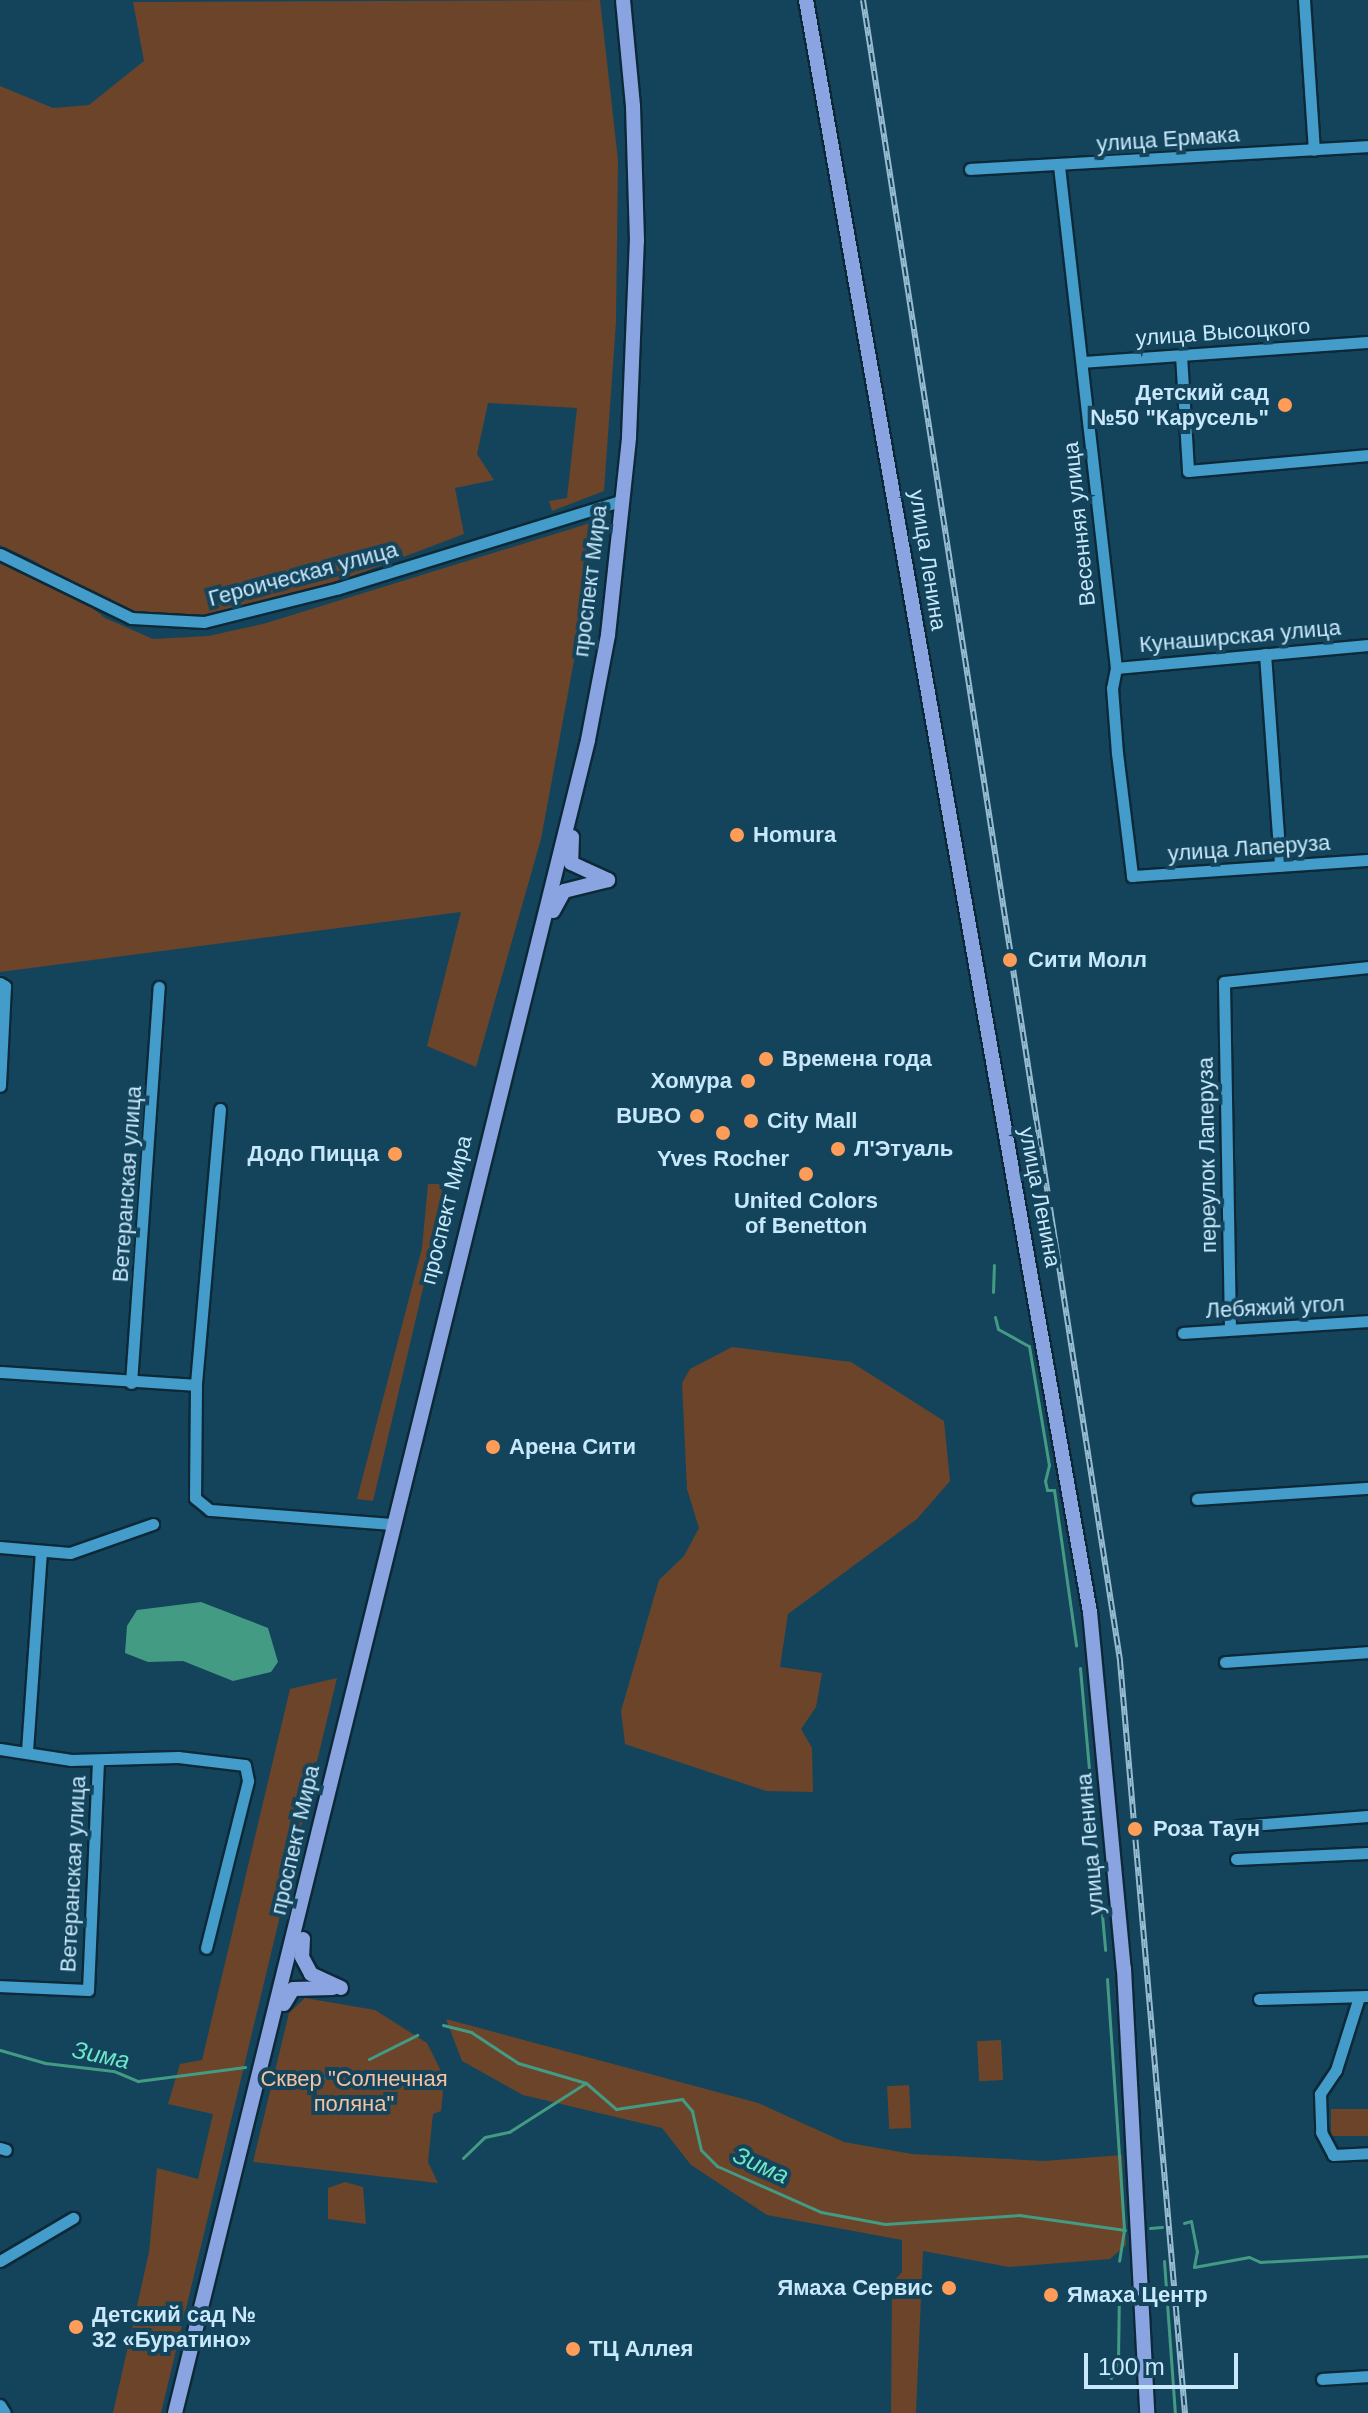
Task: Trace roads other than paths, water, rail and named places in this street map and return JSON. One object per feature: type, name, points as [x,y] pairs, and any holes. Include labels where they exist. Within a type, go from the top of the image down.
[{"type":"main road","name":"проспект Мира","points":[[175,2413],[287,1976],[392,1524],[575,794],[608,635],[623,500],[637,241],[633,106],[623,0]]},
{"type":"main road","name":"улица Ленина","points":[[806,0],[1090,1612],[1124,1969],[1147,2413]]},
{"type":"main road","points":[[575,794],[571,863],[610,881]]},
{"type":"main road","points":[[554,877],[610,881]]},
{"type":"main road","points":[[533,960],[564,891],[610,881]]},
{"type":"main road","points":[[308,1880],[302,1957],[311,1974],[341,1988]]},
{"type":"main road","points":[[287,1976],[341,1988]]},
{"type":"main road","points":[[266,2049],[293,1989],[341,1988]]},
{"type":"street","points":[[1304,0],[1314,150]]},
{"type":"street","name":"улица Ермака","points":[[970,169],[1368,146]]},
{"type":"street","name":"Весенняя улица","points":[[1059,166],[1116,668],[1116,740],[1132,876]]},
{"type":"street","name":"улица Высоцкого","points":[[1082,362],[1368,342]]},
{"type":"street","points":[[1181,355],[1188,471],[1368,455]]},
{"type":"street","name":"Героическая улица","points":[[0,554],[131,618],[204,622],[326,592],[623,500]]},
{"type":"street","name":"Кунаширская улица","points":[[1116,668],[1368,645]]},
{"type":"street","points":[[1265,654],[1280,865]]},
{"type":"street","name":"улица Лаперуза","points":[[1132,876],[1368,860]]},
{"type":"street","name":"переулок Лаперуза","points":[[1230,1327],[1224,982],[1368,967]]},
{"type":"street","points":[[0,983],[5,986],[0,1086]]},
{"type":"street","name":"Ветеранская улица","points":[[131,1383],[159,987]]},
{"type":"street","points":[[220,1109],[196,1385],[195,1498],[201,1508],[392,1524]]},
{"type":"street","name":"Лебяжий угол","points":[[1183,1333],[1230,1327],[1252,1330],[1368,1321]]},
{"type":"street","points":[[0,1372],[196,1385]]},
{"type":"street","points":[[1197,1499],[1368,1488]]},
{"type":"street","points":[[0,1547],[70,1553],[153,1524]]},
{"type":"street","points":[[27,1751],[41,1552]]},
{"type":"street","points":[[1225,1662],[1368,1652]]},
{"type":"street","points":[[0,1749],[98,1760],[178,1757],[245,1765],[248,1781],[206,1948]]},
{"type":"street","name":"Ветеранская улица","points":[[0,1986],[88,1990],[98,1760]]},
{"type":"street","points":[[1238,1826],[1368,1816]]},
{"type":"street","points":[[1236,1859],[1368,1853]]},
{"type":"street","points":[[1259,1999],[1363,1997],[1336,2070],[1320,2094],[1321,2132],[1333,2155],[1368,2153]]},
{"type":"street","points":[[0,2261],[73,2218]]},
{"type":"street","points":[[1322,2379],[1368,2376]]},
{"type":"street","points":[[0,2405],[5,2413]]},
{"type":"waterway","points":[[993,1292],[994,1265]]},
{"type":"waterway","points":[[995,1317],[998,1329],[1029,1346],[1049,1465],[1045,1481],[1047,1490],[1054,1490],[1076,1645]]},
{"type":"waterway","points":[[1080,1668],[1105,1950]]},
{"type":"waterway","points":[[1107,1979],[1124,2230],[1119,2261]]},
{"type":"waterway","name":"Зима","points":[[443,2025],[471,2032],[518,2063],[586,2083],[616,2109],[682,2099],[692,2111],[701,2150],[717,2166],[821,2212],[885,2224],[1019,2215],[1125,2230]]},
{"type":"waterway","name":"Зима","points":[[369,2059],[417,2035]]},
{"type":"waterway","name":"Зима","points":[[0,2050],[45,2063],[114,2071],[138,2081],[245,2067]]},
{"type":"waterway","name":"Зима","points":[[286,2072],[318,2080],[336,2074]]},
{"type":"waterway","points":[[463,2158],[485,2137],[509,2132],[586,2083]]},
{"type":"waterway","name":"Зима","points":[[1184,2223],[1191,2221],[1197,2251],[1194,2267],[1249,2257],[1260,2262],[1368,2256]]},
{"type":"waterway","name":"Зима","points":[[1150,2228],[1162,2227]]},
{"type":"waterway","points":[[1164,2261],[1175,2413]]},
{"type":"waterway","points":[[1111,2378],[1118,2361],[1119,2290]]},
{"type":"railway","points":[[863,0],[1120,1661],[1185,2413]]},
{"type":"place","name":"Детский сад №50 \"Карусель\"","points":[[1285,405]]},
{"type":"place","name":"Homura","points":[[737,835]]},
{"type":"place","name":"Сити Молл","points":[[1010,960]]},
{"type":"place","name":"Времена года","points":[[766,1059]]},
{"type":"place","name":"Хомура","points":[[748,1081]]},
{"type":"place","name":"BUBO","points":[[697,1116]]},
{"type":"place","name":"City Mall","points":[[751,1121]]},
{"type":"place","name":"Yves Rocher","points":[[723,1133]]},
{"type":"place","name":"Л'Этуаль","points":[[838,1149]]},
{"type":"place","name":"Додо Пицца","points":[[395,1154]]},
{"type":"place","name":"United Colors of Benetton","points":[[806,1174]]},
{"type":"place","name":"Арена Сити","points":[[493,1447]]},
{"type":"place","name":"Роза Таун","points":[[1135,1829]]},
{"type":"place","name":"Ямаха Сервис","points":[[949,2288]]},
{"type":"place","name":"Ямаха Центр","points":[[1051,2295]]},
{"type":"place","name":"Детский сад № 32 «Буратино»","points":[[76,2327]]},
{"type":"place","name":"ТЦ Аллея","points":[[573,2349]]},
{"type":"park label","name":"Сквер \"Солнечная поляна\"","points":[[354,2090]]}]
